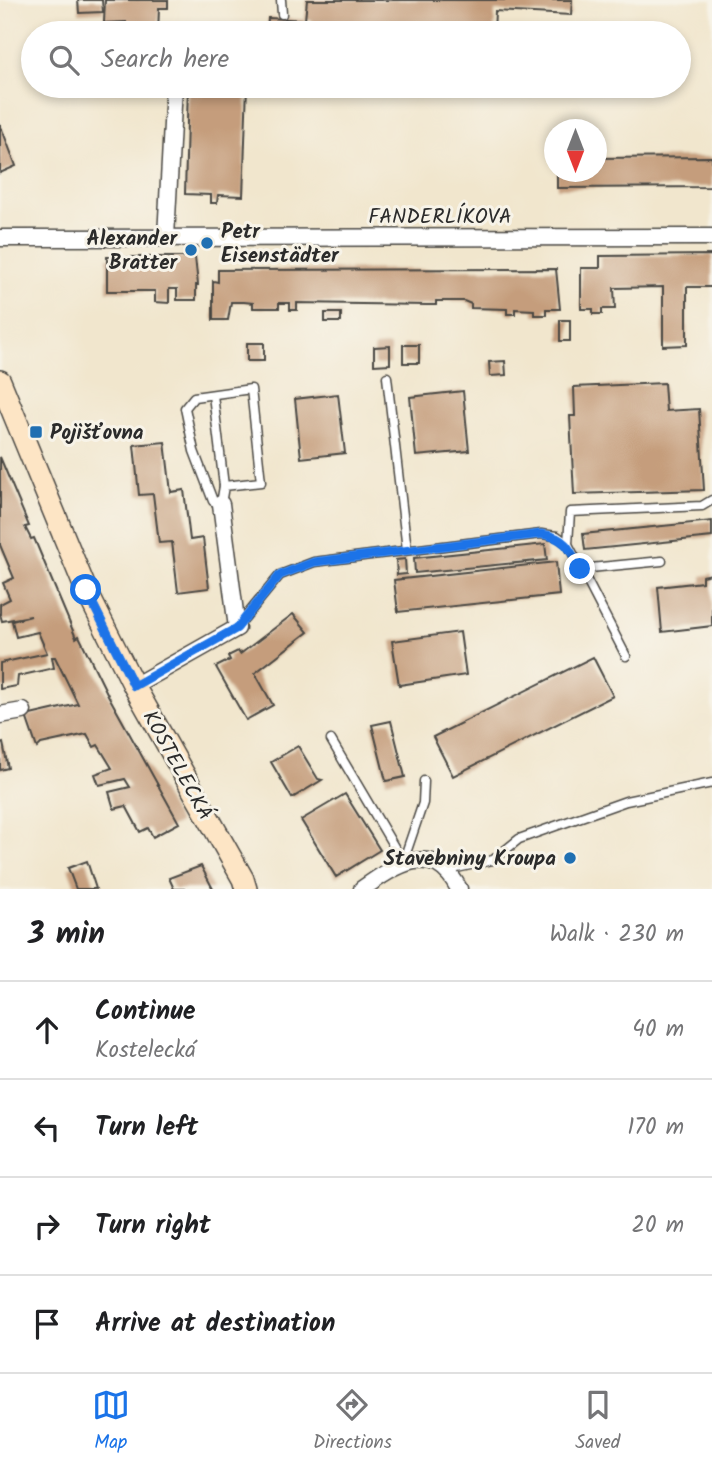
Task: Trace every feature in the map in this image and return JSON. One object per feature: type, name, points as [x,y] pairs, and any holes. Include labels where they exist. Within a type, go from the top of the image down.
[{"type":"street","points":[[166,237],[173,98]]},
{"type":"street","name":"FANDERLÍKOVA","points":[[0,238],[712,237]]},
{"type":"street","name":"KOSTELECKÁ","points":[[0,380],[86,590],[134,686],[248,886]]},
{"type":"street","points":[[134,686],[237,628],[222,504]]},
{"type":"street","points":[[0,715],[23,711]]},
{"type":"street","points":[[362,889],[403,862],[424,861],[448,870],[459,889]]},
{"type":"lane","points":[[281,0],[282,14]]},
{"type":"lane","points":[[387,377],[407,550]]},
{"type":"lane","points":[[213,395],[224,486],[222,504],[213,501],[186,422],[186,408],[194,397],[251,389],[261,482],[224,486]]},
{"type":"lane","points":[[568,544],[570,512],[702,506],[712,500]]},
{"type":"lane","points":[[237,628],[280,575],[314,562],[541,534],[557,536],[568,544],[626,656]]},
{"type":"lane","points":[[580,569],[662,561]]},
{"type":"lane","points":[[331,740],[403,862]]},
{"type":"lane","points":[[403,862],[423,803],[424,781]]},
{"type":"lane","points":[[448,870],[493,860],[519,839],[626,802],[712,783]]},
{"type":"building","points":[[78,0],[102,0],[103,12],[79,13]]},
{"type":"building","points":[[105,0],[168,0],[168,8],[159,8],[158,21],[104,21]]},
{"type":"building","points":[[307,0],[572,0],[571,15],[495,11],[495,21],[305,20]]},
{"type":"building","points":[[268,18],[305,20],[305,21],[268,21]]},
{"type":"building","points":[[188,98],[247,98],[243,196],[218,195],[217,203],[211,203],[211,195],[185,194]]},
{"type":"building","points":[[0,124],[16,166],[0,173]]},
{"type":"building","points":[[712,157],[712,187],[557,188],[557,182],[607,182],[607,158]]},
{"type":"building","points":[[712,255],[712,287],[687,287],[687,345],[663,346],[663,287],[614,288],[615,309],[602,309],[602,314],[593,314],[593,309],[581,309],[581,268],[600,268],[600,256]]},
{"type":"building","points":[[107,257],[195,257],[198,285],[196,300],[177,300],[177,289],[169,289],[169,303],[155,302],[155,291],[107,291]]},
{"type":"building","points":[[556,269],[560,309],[546,309],[546,315],[534,315],[534,310],[515,309],[515,314],[507,314],[507,309],[471,308],[471,304],[464,301],[436,301],[436,305],[297,303],[297,310],[290,310],[290,303],[279,303],[279,308],[253,308],[253,303],[231,302],[228,320],[213,320],[213,281],[218,282],[218,270]]},
{"type":"building","points":[[325,313],[341,313],[341,322],[325,322]]},
{"type":"building","points":[[560,320],[570,320],[570,341],[560,341]]},
{"type":"building","points":[[247,343],[264,343],[264,361],[247,361]]},
{"type":"building","points":[[403,345],[419,345],[419,363],[403,363]]},
{"type":"building","points":[[390,346],[390,364],[374,365],[374,347]]},
{"type":"building","points":[[505,361],[506,375],[490,376],[489,362]]},
{"type":"building","points":[[664,383],[666,411],[699,409],[704,490],[574,494],[570,416],[575,416],[574,387]]},
{"type":"building","points":[[463,391],[469,451],[416,456],[410,397]]},
{"type":"building","points":[[338,394],[345,453],[301,458],[295,399]]},
{"type":"building","points":[[165,442],[171,492],[184,490],[190,540],[203,538],[209,588],[178,592],[172,542],[159,543],[153,494],[139,495],[134,445]]},
{"type":"building","points":[[0,457],[29,526],[25,527],[31,539],[34,538],[76,638],[79,636],[108,695],[179,823],[153,837],[148,828],[140,832],[126,806],[114,809],[109,792],[130,787],[125,779],[99,785],[95,774],[112,768],[98,745],[94,747],[87,734],[41,744],[37,748],[26,716],[78,704],[55,657],[52,657],[54,668],[18,676],[17,686],[0,689],[0,663],[47,653],[38,632],[16,637],[12,621],[31,616],[2,621],[0,614],[0,604],[10,599],[3,583],[14,578],[0,545]]},
{"type":"building","points":[[712,521],[712,537],[585,550],[583,534]]},
{"type":"building","points":[[545,544],[547,560],[415,573],[414,558]]},
{"type":"building","points":[[405,559],[406,574],[397,575],[396,560]]},
{"type":"building","points":[[556,562],[559,595],[398,612],[394,580]]},
{"type":"building","points":[[712,574],[712,626],[662,632],[658,587],[702,582],[702,576]]},
{"type":"building","points":[[293,614],[308,632],[255,673],[273,705],[246,720],[216,667],[230,660],[228,656],[238,651],[240,654],[243,652]]},
{"type":"building","points":[[460,632],[466,675],[399,685],[392,641]]},
{"type":"building","points":[[593,657],[613,696],[453,776],[433,737]]},
{"type":"building","points":[[391,721],[405,777],[386,781],[372,725]]},
{"type":"building","points":[[3,743],[8,768],[0,770],[0,744]]},
{"type":"building","points":[[298,746],[318,779],[322,780],[292,798],[271,762]]},
{"type":"building","points":[[345,794],[380,850],[336,877],[301,820]]},
{"type":"building","points":[[87,861],[96,889],[76,889],[68,868]]},
{"type":"building","points":[[201,866],[213,889],[174,889],[169,878]]},
{"type":"place","name":"Petr Eisenstädter","points":[[207,243]]},
{"type":"place","name":"Alexander Bratter","points":[[191,250]]},
{"type":"place","name":"Pojišťovna","points":[[36,432]]},
{"type":"place","name":"Stavebniny Kroupa","points":[[570,858]]},
{"type":"route","points":[[86,590],[134,686],[237,628],[280,575],[314,562],[541,534],[557,536],[568,544],[580,569]]}]
